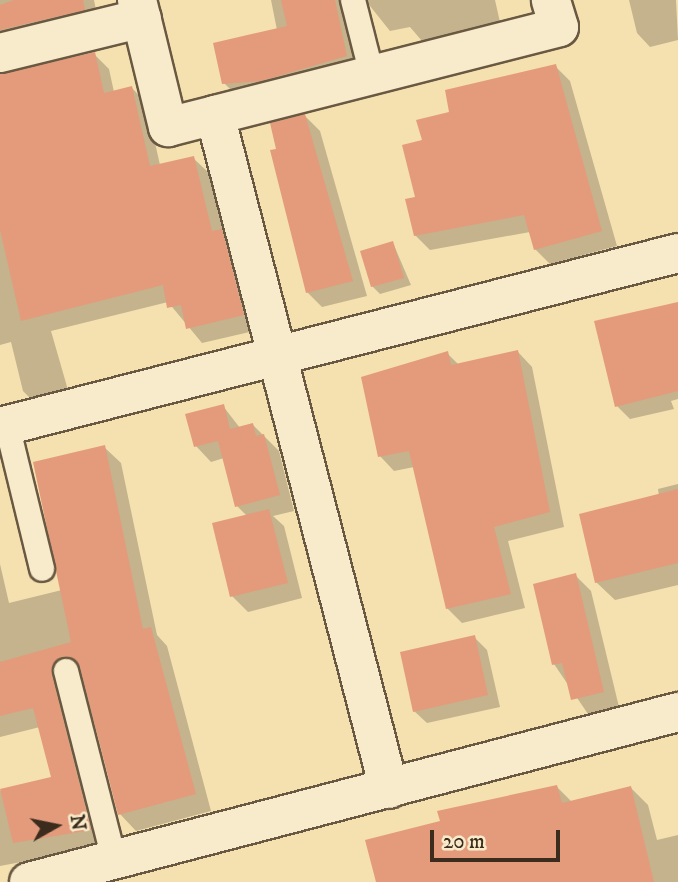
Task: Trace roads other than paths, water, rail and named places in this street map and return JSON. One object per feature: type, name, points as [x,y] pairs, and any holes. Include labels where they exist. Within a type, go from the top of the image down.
[{"type":"street","points":[[0,53],[139,9],[168,127],[558,27],[551,0]]},
{"type":"street","points":[[215,115],[273,359],[389,789]]},
{"type":"street","points":[[4,426],[678,253]]},
{"type":"street","points":[[29,882],[678,712]]},
{"type":"lane","points":[[353,0],[372,75]]},
{"type":"lane","points":[[4,426],[42,569]]},
{"type":"lane","points":[[66,671],[114,860]]}]
